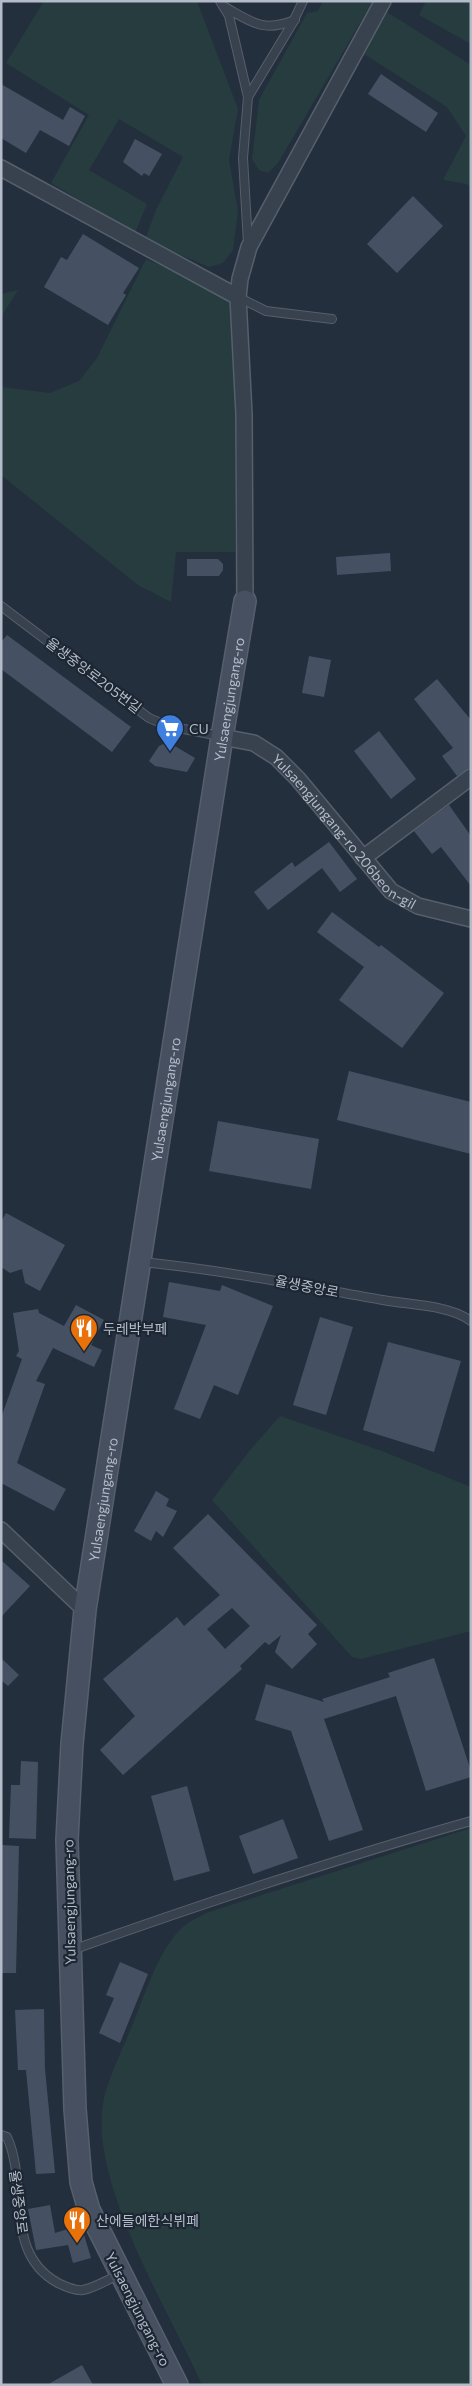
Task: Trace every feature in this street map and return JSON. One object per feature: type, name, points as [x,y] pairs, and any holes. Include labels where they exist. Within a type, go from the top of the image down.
[{"type":"street","points":[[245,601],[244,414],[238,297],[240,279],[249,247],[383,1]]},
{"type":"street","points":[[1,168],[238,297]]},
{"type":"street","name":"Yulsaengjungang-ro","points":[[177,2385],[89,2210],[82,2182],[75,2109],[67,1840],[68,1790],[85,1610],[222,736],[245,601]]},
{"type":"street","name":"Yulsaengjungang-ro 206beon-gil","points":[[222,736],[254,744],[276,757],[298,779],[391,891],[403,900],[418,906],[471,919]]},
{"type":"street","points":[[363,858],[471,777]]},
{"type":"street","points":[[1,1530],[85,1610]]},
{"type":"lane","points":[[248,97],[295,20],[303,1]]},
{"type":"lane","points":[[222,4],[261,27],[278,27],[295,20]]},
{"type":"lane","points":[[222,4],[229,16],[248,97],[243,158],[249,247]]},
{"type":"lane","points":[[238,297],[266,312],[332,319]]},
{"type":"lane","name":"율생중앙로205번길","points":[[1,606],[149,718],[168,726],[222,736]]},
{"type":"lane","name":"율생중앙로","points":[[140,1261],[248,1275],[416,1306],[449,1309],[471,1321]]},
{"type":"lane","points":[[70,1951],[208,1902],[372,1849],[471,1821]]},
{"type":"lane","name":"율생중앙로","points":[[1,2135],[7,2137],[11,2146],[17,2175],[21,2233],[30,2257],[37,2268],[47,2277],[65,2287],[83,2290],[121,2274]]},
{"type":"green space","points":[[44,1],[197,1],[238,109],[229,160],[238,211],[233,250],[223,263],[209,267],[145,240],[156,210],[183,157],[119,119],[89,170],[147,204],[135,233],[51,183],[89,115],[6,63]]},
{"type":"green space","points":[[323,1],[373,1],[278,163],[268,173],[259,170],[252,159],[259,100],[307,13],[318,11]]},
{"type":"green space","points":[[426,1],[471,1],[471,44],[419,15]]},
{"type":"green space","points":[[387,12],[471,65],[471,187],[466,184],[443,180],[466,136],[447,107],[364,54]]},
{"type":"green space","points":[[146,259],[217,290],[232,306],[235,336],[235,552],[176,552],[171,602],[138,585],[1,475],[1,387],[50,393],[79,381],[97,358]]},
{"type":"green space","points":[[18,290],[1,317],[1,294]]},
{"type":"green space","points":[[280,1416],[382,1451],[471,1487],[471,1631],[361,1659],[352,1657],[212,1500],[250,1450]]},
{"type":"green space","points":[[471,1828],[471,2385],[202,2385],[152,2283],[118,2205],[107,2166],[102,2131],[104,2098],[107,2088],[156,1967],[168,1944],[176,1934],[186,1924],[206,1913]]},
{"type":"building","points":[[381,74],[438,113],[426,132],[368,94]]},
{"type":"building","points":[[1,84],[63,120],[70,107],[85,116],[69,146],[40,130],[26,153],[1,138]]},
{"type":"building","points":[[135,139],[162,154],[149,176],[144,173],[142,176],[123,162]]},
{"type":"building","points":[[413,196],[443,226],[397,273],[367,244]]},
{"type":"building","points":[[83,234],[139,268],[123,293],[126,295],[108,325],[44,287],[61,257],[67,260]]},
{"type":"building","points":[[390,553],[391,571],[337,575],[336,557]]},
{"type":"building","points":[[187,559],[218,559],[223,564],[223,570],[219,576],[187,576]]},
{"type":"building","points":[[7,635],[131,727],[112,752],[1,669],[1,642]]},
{"type":"building","points":[[309,656],[331,660],[324,697],[302,693]]},
{"type":"building","points":[[437,679],[471,720],[471,767],[457,776],[442,756],[453,748],[414,699]]},
{"type":"building","points":[[379,731],[416,779],[391,799],[354,751]]},
{"type":"building","name":"CU","points":[[168,742],[195,758],[187,772],[155,766],[149,761],[159,746]]},
{"type":"building","points":[[449,805],[471,836],[471,886],[441,847],[432,854],[414,831]]},
{"type":"building","points":[[329,842],[357,879],[340,892],[322,868],[268,910],[254,892],[292,862],[295,867]]},
{"type":"building","points":[[332,912],[379,947],[381,945],[444,993],[402,1048],[339,1000],[364,967],[317,932]]},
{"type":"building","points":[[349,1071],[471,1102],[471,1154],[337,1120]]},
{"type":"building","points":[[218,1121],[319,1139],[311,1189],[209,1171]]},
{"type":"building","points":[[6,1213],[65,1245],[40,1291],[25,1283],[22,1269],[10,1273],[1,1267],[1,1222]]},
{"type":"building","points":[[169,1282],[220,1291],[222,1285],[273,1306],[238,1395],[214,1385],[200,1419],[174,1409],[206,1325],[163,1317]]},
{"type":"building","points":[[76,1305],[104,1320],[91,1345],[102,1350],[94,1367],[53,1348],[36,1381],[45,1384],[17,1463],[66,1489],[54,1511],[1,1483],[1,1418],[22,1359],[16,1356],[19,1351],[13,1313],[38,1309],[39,1313],[64,1326]]},
{"type":"building","points":[[320,1317],[353,1327],[326,1415],[293,1405]]},
{"type":"building","points":[[388,1342],[461,1361],[434,1452],[363,1430]]},
{"type":"building","points":[[156,1491],[169,1499],[166,1506],[177,1511],[163,1537],[156,1531],[151,1541],[134,1531]]},
{"type":"building","points":[[208,1514],[317,1625],[308,1634],[317,1644],[292,1669],[275,1652],[281,1635],[269,1645],[265,1642],[240,1666],[242,1669],[123,1775],[100,1750],[135,1716],[103,1679],[177,1617],[184,1626],[220,1595],[173,1548]],"holes":[[[232,1608],[250,1626],[225,1649],[207,1629]]]},
{"type":"building","points":[[1,1560],[30,1586],[1,1617]]},
{"type":"building","points":[[1,1658],[19,1675],[8,1686],[1,1680]]},
{"type":"building","points":[[434,1658],[471,1771],[471,1777],[426,1791],[396,1696],[324,1719],[363,1830],[329,1841],[291,1731],[255,1720],[266,1684],[324,1702],[322,1699],[390,1677],[388,1673]]},
{"type":"building","points":[[21,1761],[38,1762],[36,1839],[9,1838],[11,1785],[20,1785]]},
{"type":"building","points":[[187,1786],[210,1871],[174,1881],[151,1796]]},
{"type":"building","points":[[283,1819],[298,1858],[253,1874],[239,1836]]},
{"type":"building","points":[[1,1845],[19,1846],[16,1973],[1,1973]]},
{"type":"building","points":[[120,1962],[148,1974],[120,2043],[99,2033],[114,1998],[106,1995]]},
{"type":"building","points":[[44,2009],[45,2069],[55,2173],[36,2174],[26,2070],[18,2070],[15,2010]]},
{"type":"building","points":[[50,2205],[55,2233],[81,2225],[91,2258],[73,2263],[68,2245],[36,2250],[28,2209]]},
{"type":"building","points":[[82,2365],[93,2385],[47,2385]]},
{"type":"place","name":"CU","points":[[170,752]]},
{"type":"place","name":"두레박부페","points":[[84,1352]]},
{"type":"place","name":"산에들에한식뷔페","points":[[77,2244]]}]
